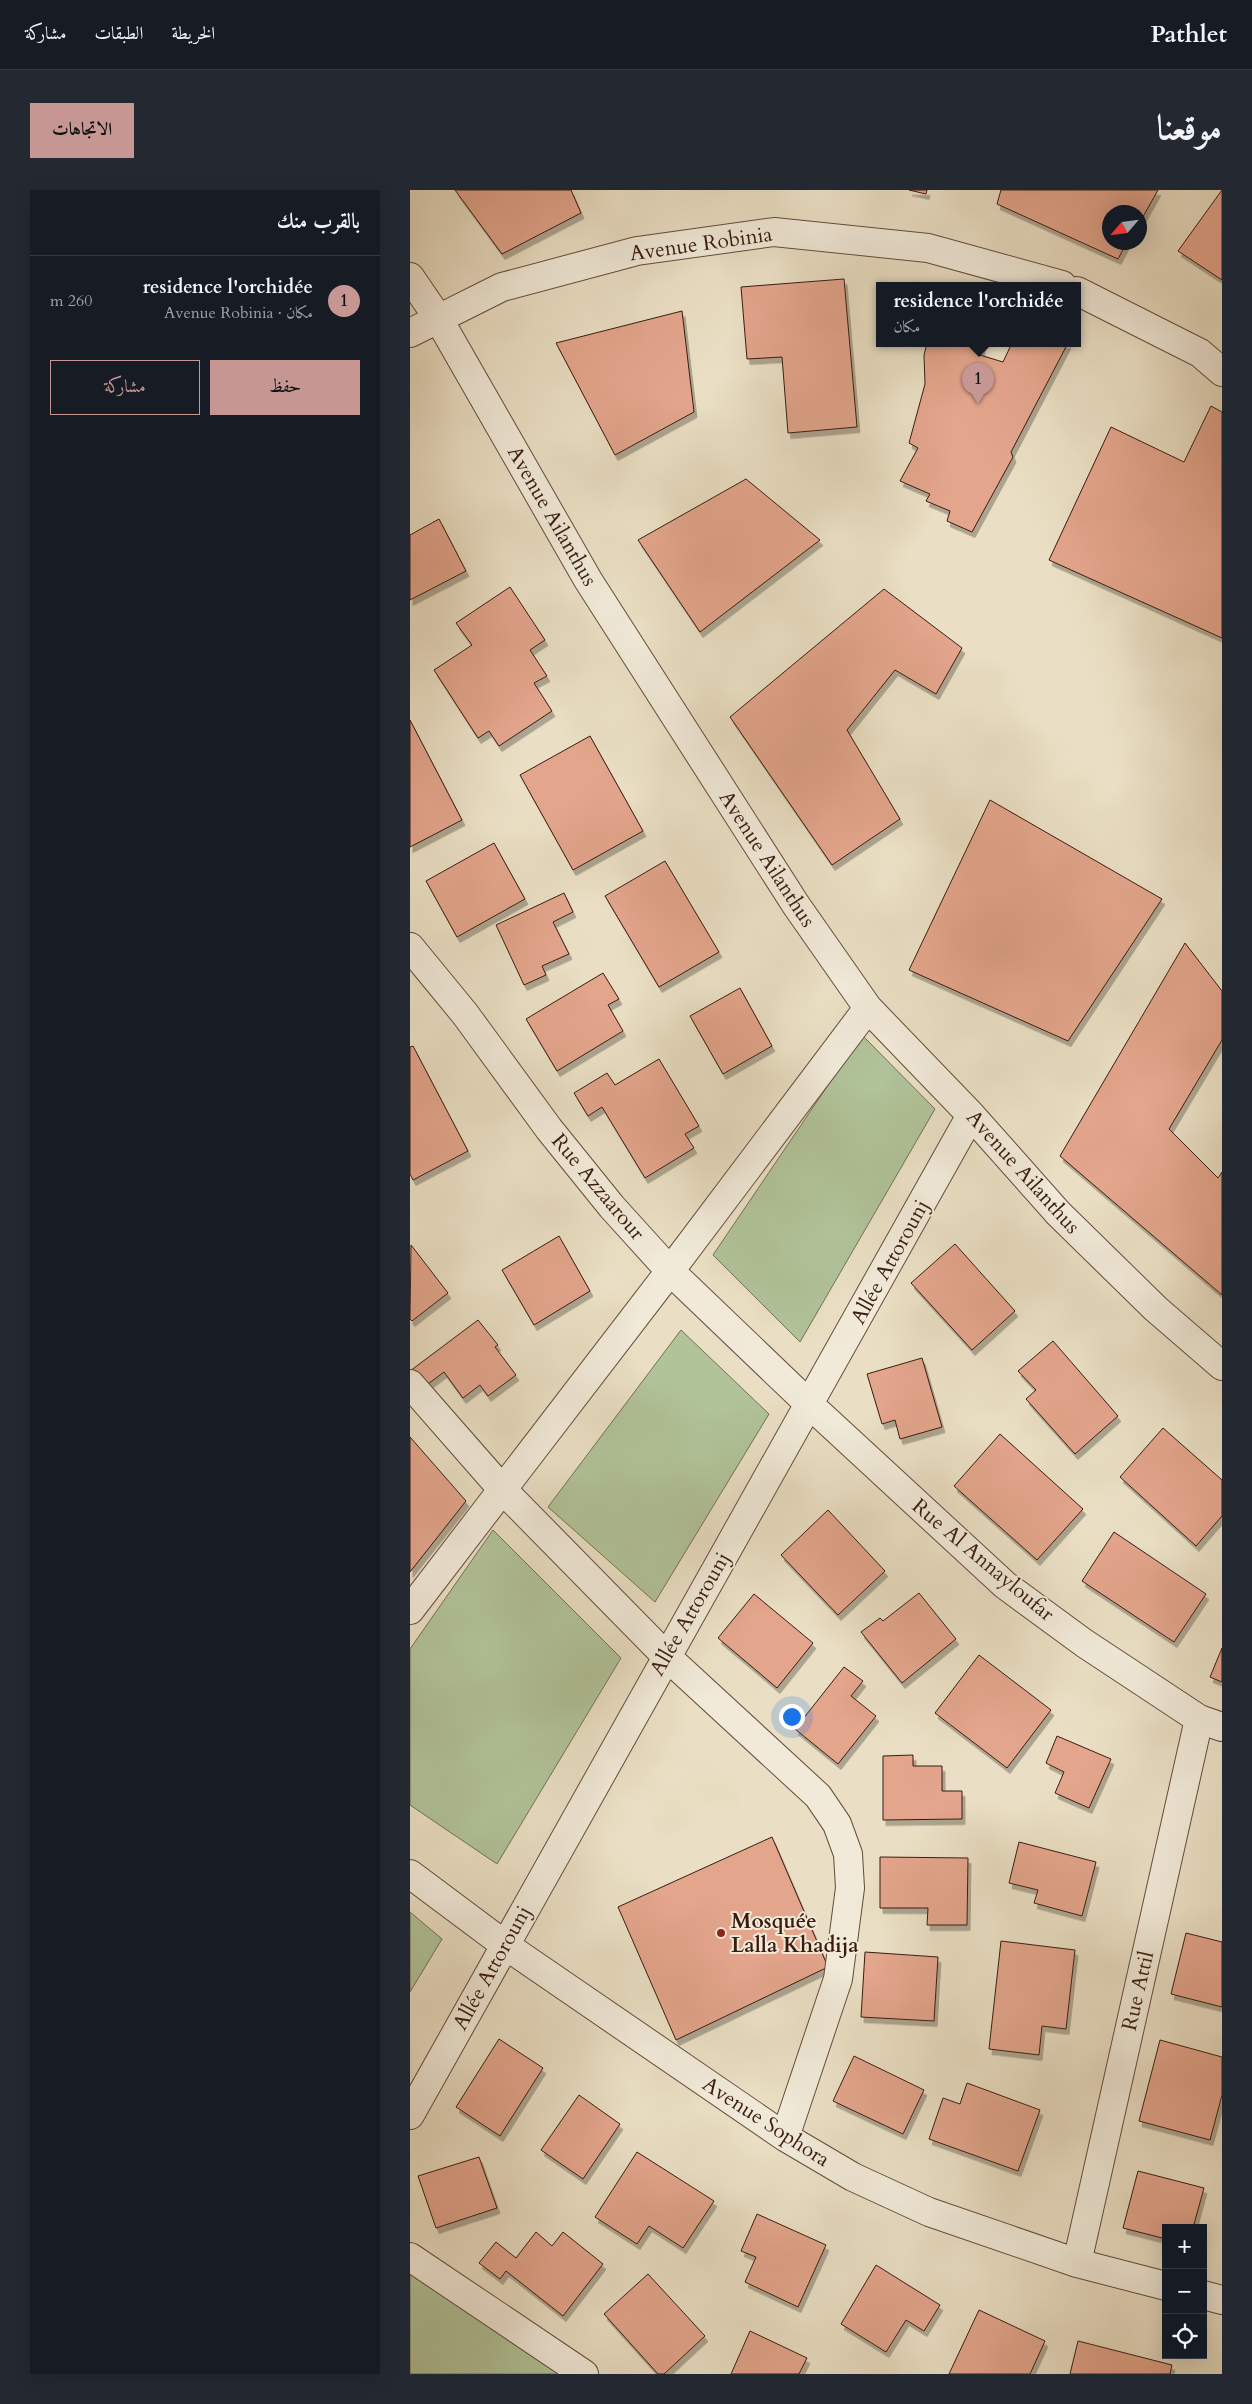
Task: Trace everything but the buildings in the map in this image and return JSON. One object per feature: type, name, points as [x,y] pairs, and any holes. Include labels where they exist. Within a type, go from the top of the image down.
[{"type":"street","name":"Avenue Robinia","points":[[410,334],[438,318],[502,287],[637,252],[774,232],[928,248],[1051,282]]},
{"type":"street","name":"Avenue Ailanthus","points":[[410,277],[438,318],[588,580],[796,905],[868,1008],[971,1115],[1058,1212],[1156,1309],[1222,1366]]},
{"type":"street","points":[[1081,293],[1200,353],[1222,372]]},
{"type":"street","name":"Rue Azzaarour","points":[[410,946],[465,1014],[549,1129],[600,1193],[670,1271],[810,1405]]},
{"type":"street","points":[[410,1610],[670,1271],[868,1008]]},
{"type":"street","name":"Allée Attorounj","points":[[410,2115],[971,1115]]},
{"type":"street","points":[[410,1384],[502,1488],[666,1656],[818,1796],[837,1824],[848,1854],[850,1888],[838,1980],[785,2138]]},
{"type":"street","name":"Rue Al Annayloufar","points":[[810,1405],[1005,1585],[1084,1643],[1211,1723]]},
{"type":"street","name":"Rue Attil","points":[[1077,2263],[1211,1723]]},
{"type":"street","name":"Avenue Sophora","points":[[410,1874],[505,1945],[785,2138],[853,2177],[929,2212],[1077,2263],[1162,2285]]},
{"type":"street","points":[[410,2257],[584,2374]]},
{"type":"street","points":[[1207,2297],[1222,2300]]},
{"type":"green space","points":[[862,1035],[935,1109],[800,1342],[713,1255]]},
{"type":"green space","points":[[681,1330],[769,1414],[655,1602],[548,1507]]},
{"type":"green space","points":[[493,1530],[621,1658],[497,1864],[410,1805],[410,1649]]},
{"type":"green space","points":[[410,1912],[442,1939],[410,1992]]},
{"type":"green space","points":[[410,2271],[568,2374],[410,2374]]},
{"type":"place","name":"residence l'orchidée","points":[[978,404]]},
{"type":"place","name":"Mosquée Lalla Khadija","points":[[721,1933]]}]
